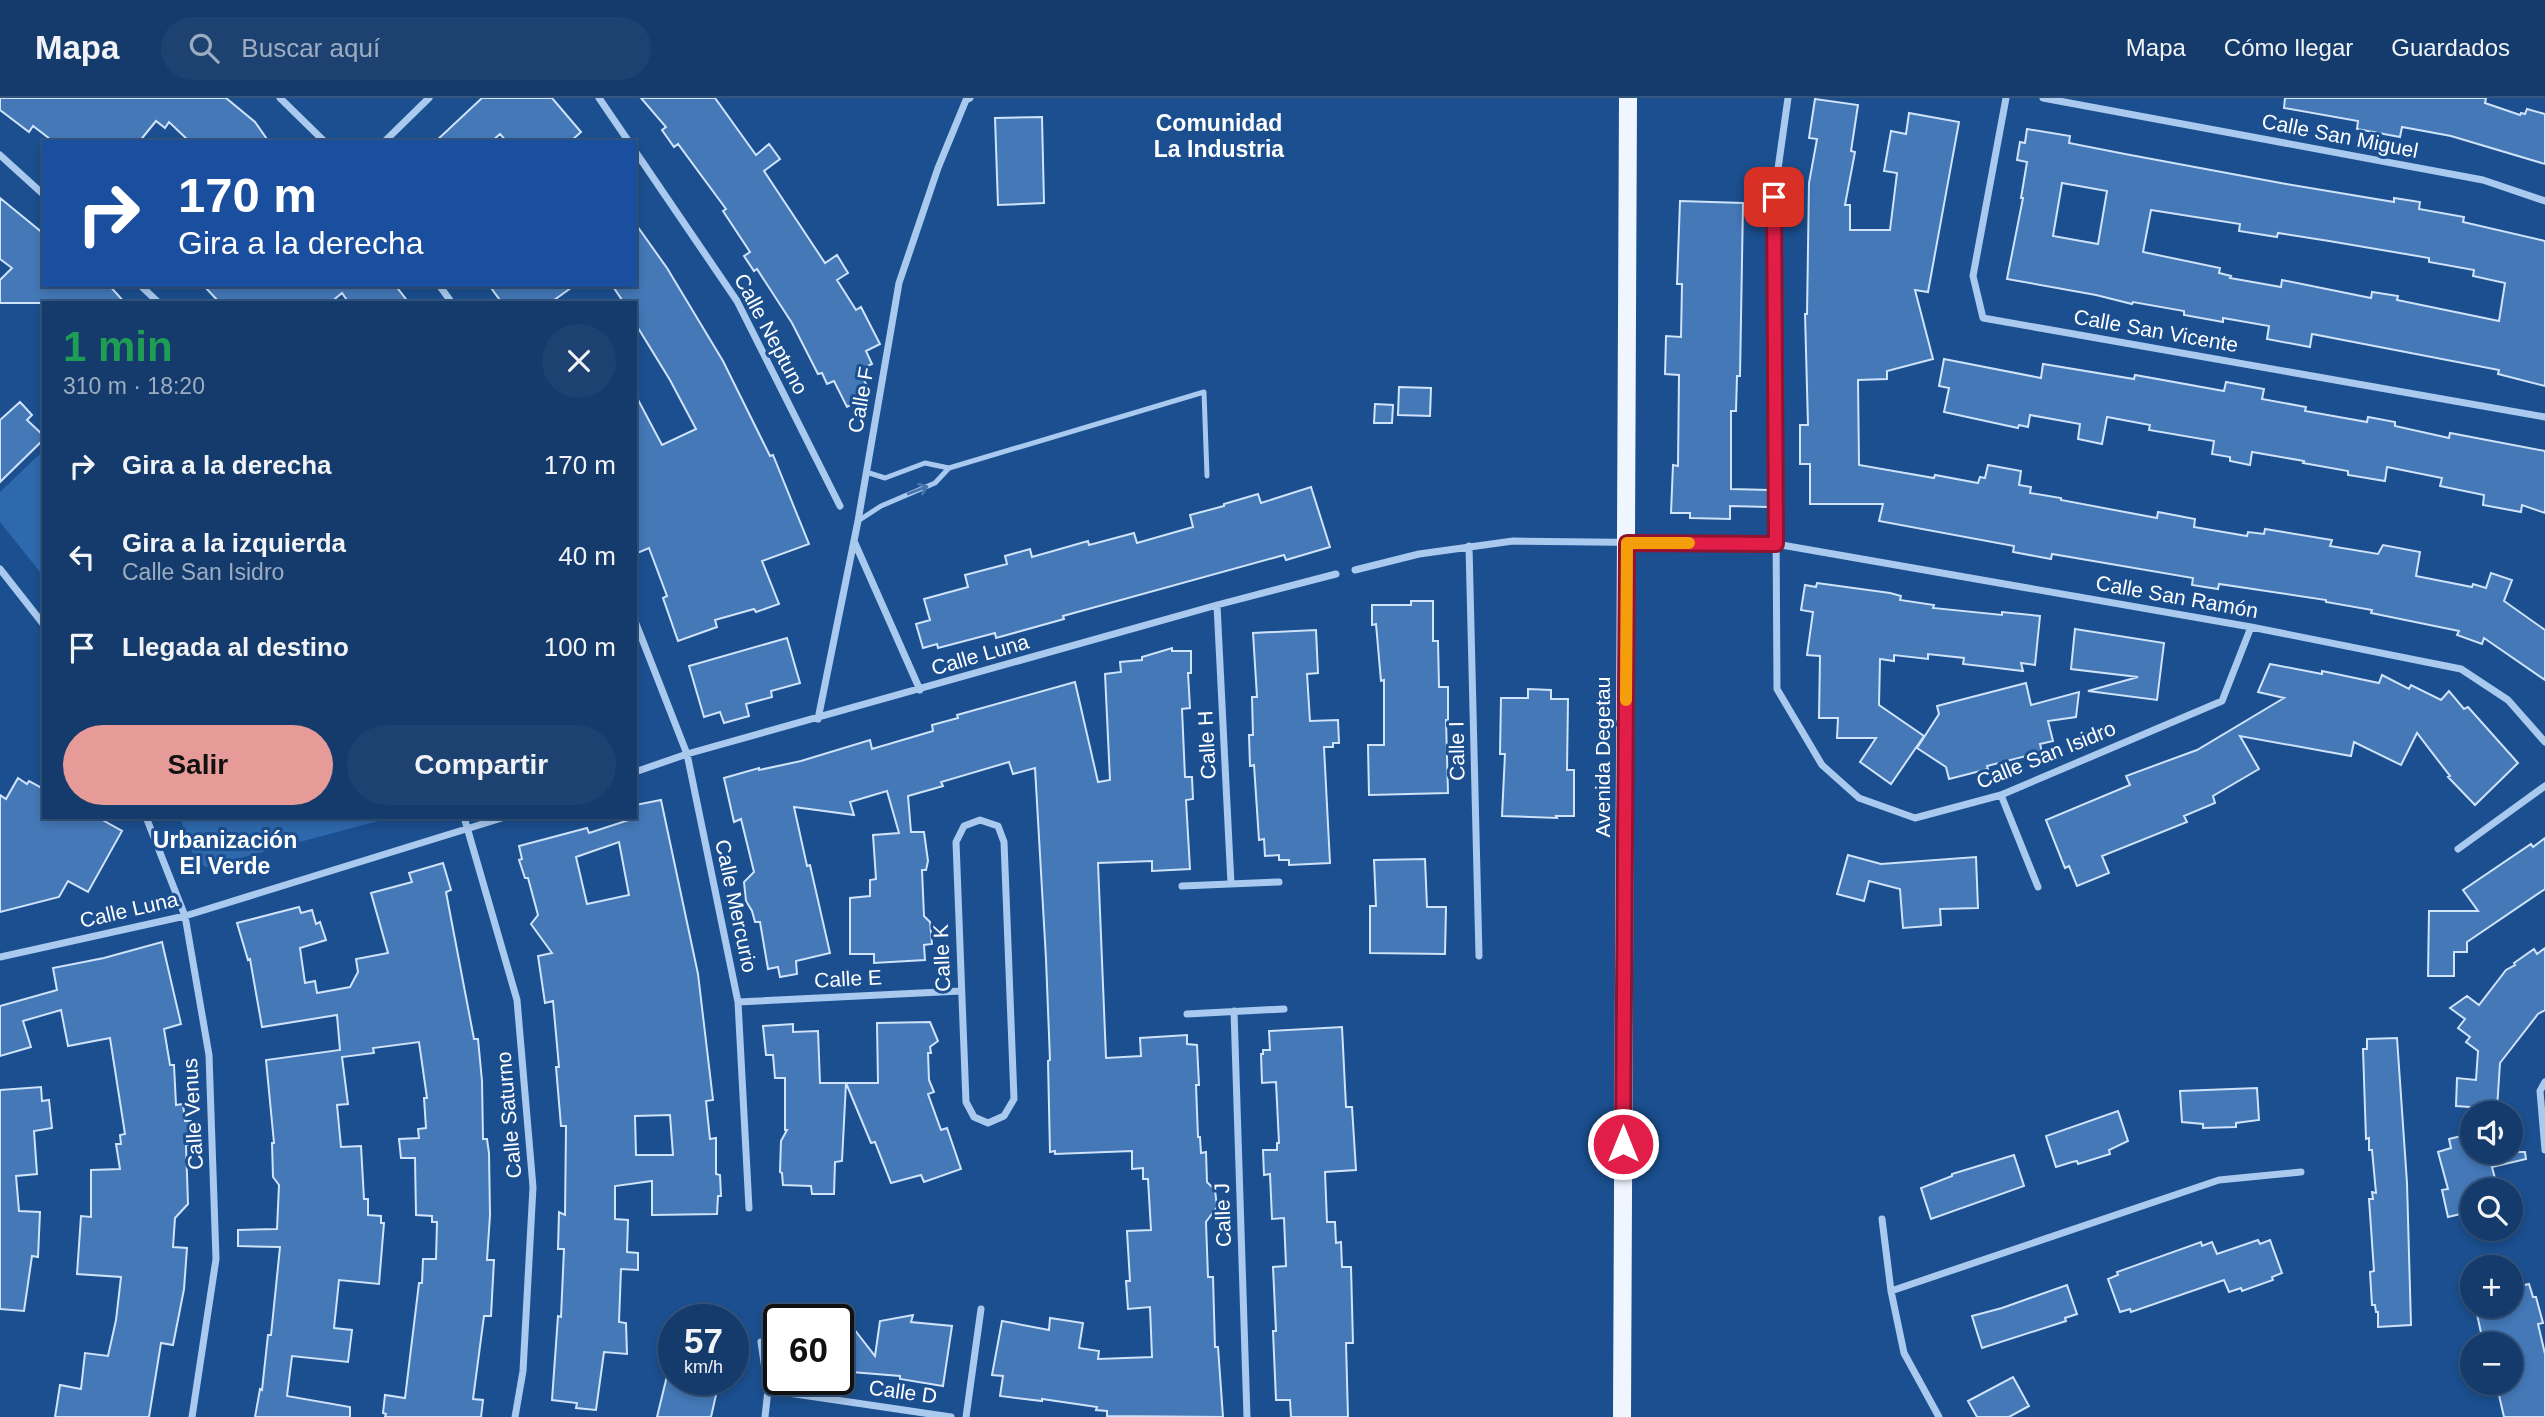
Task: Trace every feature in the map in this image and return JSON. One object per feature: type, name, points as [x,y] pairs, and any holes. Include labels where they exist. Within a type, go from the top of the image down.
[{"type":"main road","name":"Avenida Degetau","points":[[1622,1417],[1629,98]]},
{"type":"street","points":[[280,98],[323,140]]},
{"type":"street","points":[[386,140],[429,98]]},
{"type":"street","points":[[599,98],[628,140]]},
{"type":"street","name":"Calle F","points":[[818,719],[858,521],[899,282],[939,167],[966,100],[970,98]]},
{"type":"street","name":"Calle San Isidro","points":[[1788,98],[1774,197],[1777,689],[1822,765],[1859,798],[1915,818],[2001,795],[2221,701],[2250,627]]},
{"type":"street","name":"Calle San Vicente","points":[[2006,98],[1973,276],[1983,318],[2545,417]]},
{"type":"street","name":"Calle San Miguel","points":[[2043,98],[2483,180],[2545,201]]},
{"type":"street","name":"Calle Neptuno","points":[[637,154],[737,301],[839,506]]},
{"type":"street","points":[[0,155],[42,193]]},
{"type":"street","points":[[142,287],[157,301]]},
{"type":"street","points":[[854,541],[919,690]]},
{"type":"street","name":"Calle San Ramón","points":[[1469,546],[1513,541],[1776,544],[2250,627],[2461,669],[2508,700],[2545,742]]},
{"type":"street","points":[[1355,570],[1419,554],[1469,546]]},
{"type":"street","name":"Calle I","points":[[1469,546],[1479,956]]},
{"type":"street","points":[[0,569],[42,622]]},
{"type":"street","name":"Calle Luna","points":[[637,771],[687,754],[1336,574]]},
{"type":"street","name":"Calle H","points":[[1217,605],[1231,884]]},
{"type":"street","name":"Calle Mercurio","points":[[637,626],[687,754],[738,1002],[749,1208]]},
{"type":"street","points":[[2458,849],[2545,786]]},
{"type":"street","points":[[2001,795],[2038,887]]},
{"type":"street","name":"Calle Venus","points":[[147,819],[185,916],[209,1055],[216,1259],[192,1417]]},
{"type":"street","name":"Calle Saturno","points":[[465,819],[517,1000],[532,1174],[523,1371],[515,1417]]},
{"type":"street","name":"Calle Luna","points":[[0,957],[185,916],[499,819]]},
{"type":"street","name":"Calle K","points":[[980,820],[998,826],[1004,842],[1014,1099],[1004,1116],[988,1123],[974,1117],[966,1102],[961,990],[956,842],[964,826],[980,820]]},
{"type":"street","points":[[1182,887],[1279,882]]},
{"type":"street","name":"Calle E","points":[[738,1002],[961,990]]},
{"type":"street","points":[[1187,1014],[1284,1009]]},
{"type":"street","name":"Calle J","points":[[1234,1012],[1247,1417]]},
{"type":"street","points":[[2545,1082],[2540,1091],[2545,1150]]},
{"type":"street","points":[[1891,1291],[2220,1180],[2301,1172]]},
{"type":"street","points":[[1882,1219],[1891,1291],[1904,1353],[1939,1417]]},
{"type":"street","points":[[966,1417],[981,1309]]},
{"type":"street","points":[[761,1342],[763,1356]]},
{"type":"street","points":[[765,1417],[767,1395]]},
{"type":"street","name":"Calle D","points":[[802,1395],[951,1417]]},
{"type":"lane","points":[[866,472],[885,478],[925,463],[949,468],[1205,393],[1207,476]]},
{"type":"lane","points":[[858,521],[881,506],[935,483],[949,468]]},
{"type":"shaded area","points":[[42,452],[42,574],[0,522],[0,492]]},
{"type":"shaded area","points":[[181,819],[386,819],[206,867],[196,858]]},
{"type":"building","points":[[0,98],[226,98],[255,122],[268,140],[188,140],[169,122],[165,128],[156,121],[141,140],[51,140],[33,126],[29,132],[0,110]]},
{"type":"building","points":[[482,98],[552,98],[581,132],[572,140],[505,140],[500,134],[493,140],[437,140]]},
{"type":"building","points":[[641,98],[715,98],[756,155],[769,144],[780,159],[764,171],[825,263],[837,255],[848,273],[837,280],[856,310],[861,307],[880,344],[866,351],[872,364],[859,370],[871,394],[847,407],[834,381],[827,384],[822,373],[818,374],[792,323],[757,269],[754,271],[744,256],[750,252],[723,211],[726,209],[678,144],[674,147],[662,130],[666,127]]},
{"type":"building","points":[[2285,98],[2486,98],[2485,103],[2520,115],[2525,114],[2527,109],[2545,114],[2545,164],[2451,136],[2402,127],[2400,137],[2357,129],[2358,121],[2284,108]]},
{"type":"building","points":[[1815,99],[1858,105],[1851,151],[1855,152],[1845,205],[1850,205],[1850,230],[1890,230],[1897,173],[1884,171],[1891,131],[1906,134],[1909,113],[1959,122],[1928,292],[1915,290],[1933,359],[1887,371],[1887,379],[1858,380],[1859,465],[1978,483],[1980,477],[1985,478],[1988,465],[2021,471],[2019,485],[2031,487],[2030,493],[2061,500],[2157,518],[2158,512],[2195,519],[2194,527],[2247,536],[2248,532],[2264,534],[2265,529],[2332,540],[2330,546],[2378,554],[2383,545],[2420,552],[2416,576],[2472,587],[2473,584],[2486,588],[2491,573],[2512,580],[2504,601],[2545,630],[2545,680],[2484,638],[2482,644],[2457,635],[2459,631],[2371,613],[2372,610],[2326,600],[2219,584],[2218,589],[2192,585],[2193,578],[2052,554],[2051,559],[2013,552],[2014,546],[1879,521],[1883,504],[1810,504],[1810,464],[1800,464],[1800,425],[1808,425],[1805,314],[1809,183],[1817,139],[1809,138]]},
{"type":"building","points":[[1042,117],[1044,203],[998,205],[995,118]]},
{"type":"building","points":[[2027,129],[2070,136],[2069,143],[2125,154],[2394,202],[2394,198],[2420,202],[2419,209],[2464,217],[2463,222],[2545,241],[2545,386],[2498,374],[2499,370],[2312,334],[2310,347],[2267,339],[2269,326],[2223,318],[2223,322],[2184,315],[2184,311],[2133,302],[2132,304],[2007,279],[2023,198],[2027,162],[2017,160],[2020,142],[2025,143]],"holes":[[[2062,183],[2107,191],[2098,244],[2053,236]],[[2151,210],[2240,224],[2239,231],[2277,237],[2278,233],[2329,241],[2429,258],[2429,262],[2474,270],[2473,276],[2505,283],[2499,321],[2397,300],[2398,296],[2372,292],[2371,298],[2282,280],[2281,287],[2230,278],[2231,276],[2219,273],[2220,268],[2143,252]]]},
{"type":"building","points":[[0,198],[42,232],[42,287],[111,287],[123,301],[0,303],[0,280],[12,268],[0,259]]},
{"type":"building","points":[[1680,201],[1743,203],[1740,376],[1737,376],[1736,411],[1731,411],[1731,489],[1769,490],[1768,507],[1730,506],[1730,519],[1690,518],[1690,513],[1671,513],[1673,465],[1678,466],[1679,375],[1665,374],[1666,336],[1681,337],[1682,284],[1677,284]]},
{"type":"building","points":[[637,226],[667,268],[723,361],[770,456],[773,455],[809,544],[762,561],[779,604],[756,612],[754,609],[715,620],[717,627],[678,641],[663,598],[667,596],[649,548],[637,553],[637,398],[662,445],[696,429],[637,326],[637,301],[623,301],[613,287],[637,287]]},
{"type":"building","points":[[205,287],[397,287],[407,301],[348,301],[342,293],[332,301],[218,301]]},
{"type":"building","points":[[490,287],[572,287],[553,301],[501,301]]},
{"type":"building","points":[[1944,359],[2041,378],[2043,364],[2134,379],[2135,375],[2224,391],[2226,382],[2264,389],[2262,399],[2306,407],[2305,411],[2367,422],[2368,417],[2449,438],[2450,433],[2545,451],[2545,513],[2522,505],[2521,512],[2483,505],[2484,495],[2440,486],[2442,478],[2387,467],[2385,481],[2348,475],[2348,471],[2303,463],[2304,461],[2252,452],[2250,465],[2230,461],[2230,457],[2212,454],[2214,441],[2149,430],[2150,425],[2107,417],[2102,444],[2078,439],[2080,424],[2030,415],[2028,427],[2019,425],[2018,428],[1944,412],[1949,388],[1939,386]]},
{"type":"building","points":[[1399,387],[1431,388],[1430,416],[1398,415]]},
{"type":"building","points":[[20,402],[32,415],[27,420],[42,434],[42,441],[0,482],[0,420]]},
{"type":"building","points":[[1375,404],[1393,405],[1392,423],[1374,423]]},
{"type":"building","points":[[1311,487],[1330,547],[1286,560],[1284,555],[1063,616],[1064,619],[996,638],[995,633],[938,648],[937,644],[923,648],[916,624],[930,620],[924,599],[968,587],[965,575],[1007,564],[1005,556],[1030,549],[1032,557],[1088,541],[1089,545],[1134,533],[1137,543],[1193,527],[1190,515],[1224,504],[1258,494],[1261,503]]},
{"type":"building","points":[[1817,583],[1890,593],[1901,596],[1900,600],[1934,605],[1933,608],[2040,616],[2035,665],[2021,663],[2023,671],[1963,664],[1964,658],[1928,654],[1928,659],[1894,655],[1894,661],[1880,659],[1879,705],[1924,736],[1891,784],[1860,762],[1876,738],[1837,738],[1838,718],[1819,718],[1820,656],[1807,655],[1813,612],[1801,610],[1805,585],[1816,587]]},
{"type":"building","points":[[1411,601],[1433,601],[1433,641],[1438,641],[1439,687],[1448,687],[1448,793],[1369,795],[1368,745],[1384,745],[1384,680],[1381,681],[1376,624],[1372,625],[1372,605],[1411,605]]},
{"type":"building","points":[[2075,629],[2164,643],[2157,700],[2088,691],[2138,677],[2071,669]]},
{"type":"building","points":[[1316,630],[1318,673],[1307,674],[1310,721],[1338,720],[1339,743],[1333,743],[1333,747],[1324,747],[1330,863],[1289,865],[1289,860],[1279,860],[1279,855],[1265,856],[1264,839],[1259,840],[1254,765],[1250,766],[1249,735],[1253,735],[1252,697],[1257,697],[1253,633]]},
{"type":"building","points":[[787,638],[800,683],[771,691],[772,697],[746,704],[749,716],[724,723],[720,712],[704,717],[689,666]]},
{"type":"building","points":[[1172,648],[1172,651],[1191,651],[1191,673],[1188,673],[1190,708],[1182,709],[1185,777],[1192,777],[1193,799],[1186,800],[1190,869],[1152,871],[1152,861],[1098,863],[1106,1058],[1141,1056],[1140,1038],[1187,1035],[1187,1044],[1197,1045],[1198,1137],[1201,1153],[1206,1152],[1207,1182],[1215,1190],[1217,1207],[1206,1222],[1208,1277],[1213,1277],[1215,1347],[1218,1347],[1223,1417],[1107,1416],[1107,1411],[1096,1410],[1097,1407],[1000,1396],[1003,1376],[992,1375],[1002,1321],[1049,1330],[1050,1318],[1083,1323],[1079,1348],[1099,1351],[1098,1359],[1152,1357],[1150,1307],[1128,1309],[1126,1281],[1130,1281],[1127,1231],[1151,1230],[1148,1179],[1143,1179],[1143,1168],[1132,1169],[1132,1151],[1050,1152],[1050,1060],[1035,768],[1013,774],[1009,762],[941,782],[943,786],[908,796],[911,832],[924,832],[928,861],[926,870],[922,870],[924,916],[930,922],[932,944],[924,945],[925,960],[874,963],[874,954],[850,954],[850,898],[870,896],[870,880],[876,879],[873,835],[899,833],[887,791],[850,802],[854,815],[794,807],[830,953],[796,961],[797,974],[780,977],[778,967],[768,969],[760,922],[755,922],[746,901],[744,882],[754,872],[741,819],[734,822],[724,778],[759,768],[801,761],[870,740],[872,749],[933,731],[932,725],[958,718],[957,715],[1075,682],[1098,782],[1110,780],[1105,674],[1121,672],[1120,662],[1142,660],[1142,657]]},
{"type":"building","points":[[2270,664],[2379,683],[2382,675],[2409,689],[2411,685],[2441,700],[2449,691],[2464,709],[2468,707],[2518,763],[2475,805],[2448,777],[2450,776],[2417,733],[2401,765],[2354,742],[2351,756],[2240,736],[2259,769],[2213,796],[2215,803],[2184,816],[2187,822],[2102,856],[2109,873],[2077,886],[2069,866],[2065,868],[2046,820],[2130,785],[2126,776],[2197,750],[2284,698],[2258,692]]},
{"type":"building","points":[[2026,683],[2031,705],[2079,692],[2076,717],[2048,721],[2053,741],[2040,744],[2042,752],[1949,779],[1946,767],[1917,748],[1939,714],[1937,706]]},
{"type":"building","points":[[1528,689],[1551,690],[1551,699],[1568,699],[1567,770],[1574,770],[1574,816],[1502,816],[1505,754],[1500,754],[1501,698],[1528,698]]},
{"type":"building","points":[[18,778],[27,784],[29,781],[42,788],[42,819],[101,819],[122,831],[88,892],[68,881],[59,897],[0,912],[0,795],[6,799]]},
{"type":"building","points":[[661,800],[698,974],[713,1100],[706,1101],[710,1139],[716,1138],[716,1174],[720,1175],[721,1196],[718,1196],[717,1214],[652,1215],[652,1181],[615,1186],[615,1219],[628,1220],[627,1252],[638,1253],[638,1270],[621,1269],[619,1322],[626,1323],[627,1354],[604,1352],[596,1410],[576,1408],[577,1403],[552,1400],[558,1316],[561,1317],[564,1249],[558,1249],[559,1212],[565,1215],[566,1126],[561,1126],[553,1001],[545,1003],[538,956],[552,953],[531,924],[538,915],[528,878],[525,878],[519,860],[522,859],[519,846],[587,828],[589,833],[637,819],[637,805]],"holes":[[[619,842],[629,895],[587,904],[576,857]],[[670,1115],[673,1155],[636,1155],[635,1116]]]},
{"type":"building","points":[[2545,838],[2545,889],[2467,942],[2467,952],[2454,952],[2454,976],[2428,976],[2429,911],[2478,911],[2463,890],[2531,844],[2533,847]]},
{"type":"building","points":[[1848,855],[1881,864],[1976,857],[1978,908],[1940,909],[1941,925],[1903,928],[1900,889],[1869,881],[1864,901],[1837,894]]},
{"type":"building","points":[[1425,859],[1427,907],[1446,907],[1445,954],[1370,953],[1370,906],[1376,906],[1374,860]]},
{"type":"building","points":[[443,863],[451,890],[446,892],[474,1039],[478,1039],[483,1139],[487,1139],[489,1153],[490,1215],[487,1260],[494,1260],[491,1316],[484,1316],[473,1399],[483,1400],[481,1417],[385,1417],[386,1414],[383,1413],[385,1395],[405,1398],[423,1259],[436,1259],[437,1222],[432,1222],[432,1216],[416,1215],[415,1158],[401,1158],[399,1139],[419,1138],[418,1129],[426,1128],[424,1098],[427,1098],[419,1042],[373,1048],[374,1053],[342,1057],[348,1104],[337,1105],[341,1147],[361,1146],[364,1199],[368,1199],[368,1215],[381,1216],[381,1223],[384,1223],[379,1284],[339,1280],[334,1328],[352,1330],[348,1362],[292,1356],[287,1396],[350,1407],[350,1417],[255,1417],[260,1389],[262,1390],[268,1335],[271,1335],[280,1247],[238,1246],[238,1230],[277,1229],[279,1185],[273,1177],[274,1143],[266,1060],[340,1050],[337,1015],[262,1027],[250,959],[248,960],[237,923],[299,907],[301,913],[312,910],[316,924],[320,922],[326,940],[300,948],[305,983],[315,981],[317,993],[350,987],[358,972],[356,959],[388,953],[371,893],[412,882],[409,873]]},
{"type":"building","points":[[162,942],[181,1024],[164,1029],[170,1065],[174,1065],[176,1105],[183,1104],[185,1121],[191,1121],[194,1144],[186,1145],[188,1204],[175,1218],[173,1247],[187,1248],[184,1289],[173,1345],[161,1343],[149,1417],[55,1417],[60,1385],[81,1389],[85,1353],[108,1356],[121,1277],[77,1274],[81,1216],[91,1217],[91,1170],[120,1169],[116,1144],[121,1144],[120,1135],[125,1134],[110,1038],[68,1046],[61,1010],[23,1021],[31,1047],[0,1056],[0,1006],[57,990],[53,968],[104,958]]},
{"type":"building","points":[[2545,948],[2545,1010],[2538,1014],[2500,1063],[2498,1101],[2460,1101],[2460,1106],[2456,1106],[2457,1078],[2476,1080],[2478,1051],[2466,1042],[2470,1037],[2458,1028],[2465,1019],[2450,1008],[2467,996],[2479,1005],[2506,970],[2534,949],[2537,954]]},
{"type":"building","points":[[930,1022],[938,1041],[930,1047],[931,1053],[928,1053],[929,1080],[934,1092],[928,1094],[941,1130],[947,1128],[961,1169],[924,1182],[921,1175],[891,1183],[875,1142],[871,1143],[846,1083],[878,1083],[877,1023]]},
{"type":"building","points":[[793,1024],[793,1032],[818,1031],[820,1083],[846,1083],[842,1161],[835,1162],[834,1194],[812,1194],[811,1186],[783,1185],[780,1172],[781,1141],[787,1130],[785,1078],[775,1078],[773,1055],[766,1055],[763,1026]]},
{"type":"building","points":[[1342,1027],[1346,1107],[1352,1107],[1356,1170],[1325,1172],[1327,1222],[1335,1222],[1336,1243],[1341,1242],[1342,1267],[1351,1267],[1353,1343],[1346,1343],[1348,1417],[1291,1417],[1290,1400],[1276,1400],[1273,1267],[1286,1266],[1284,1218],[1272,1219],[1270,1174],[1264,1175],[1263,1150],[1277,1150],[1279,1143],[1276,1082],[1262,1083],[1261,1054],[1263,1050],[1270,1050],[1269,1031]]},
{"type":"building","points":[[2397,1038],[2407,1183],[2411,1325],[2378,1327],[2378,1312],[2375,1305],[2372,1305],[2370,1272],[2374,1271],[2369,1199],[2373,1199],[2372,1192],[2376,1193],[2372,1150],[2369,1150],[2369,1138],[2366,1139],[2363,1049],[2367,1049],[2367,1039]]},
{"type":"building","points":[[41,1087],[42,1101],[49,1100],[52,1128],[34,1131],[37,1174],[16,1176],[19,1211],[40,1212],[38,1257],[32,1256],[24,1311],[0,1309],[0,1090]]},
{"type":"building","points":[[2257,1088],[2259,1120],[2236,1123],[2236,1127],[2203,1128],[2203,1124],[2182,1122],[2180,1091]]},
{"type":"building","points":[[2118,1111],[2128,1141],[2109,1150],[2110,1154],[2078,1164],[2077,1161],[2056,1167],[2046,1136]]},
{"type":"building","points":[[2460,1136],[2460,1164],[2505,1164],[2492,1167],[2495,1178],[2460,1178],[2460,1214],[2448,1217],[2442,1190],[2448,1189],[2438,1152],[2451,1148],[2449,1139]]},
{"type":"building","points":[[2014,1155],[2024,1186],[1931,1219],[1921,1188],[1952,1174]]},
{"type":"building","points":[[2258,1240],[2260,1244],[2270,1240],[2282,1273],[2272,1277],[2273,1280],[2242,1291],[2241,1288],[2229,1292],[2224,1280],[2131,1312],[2130,1309],[2120,1312],[2108,1279],[2118,1275],[2117,1272],[2201,1242],[2202,1246],[2212,1242],[2217,1254]]},
{"type":"building","points":[[2529,1284],[2533,1297],[2536,1297],[2543,1323],[2538,1324],[2545,1354],[2545,1417],[2504,1417],[2499,1395],[2523,1395],[2523,1332],[2481,1332],[2478,1318],[2523,1318],[2523,1285]]},
{"type":"building","points":[[2067,1285],[2077,1314],[2065,1318],[2066,1321],[1982,1348],[1972,1316]]},
{"type":"building","points":[[913,1315],[911,1322],[952,1326],[943,1386],[900,1379],[900,1376],[854,1372],[854,1329],[875,1356],[880,1321]]},
{"type":"building","points":[[2013,1377],[2029,1406],[2009,1417],[1977,1417],[1968,1401]]},
{"type":"building","points":[[662,1395],[716,1395],[711,1417],[657,1417]]},
{"type":"slow traffic","points":[[1626,700],[1627,543],[1689,543]]},
{"type":"district","name":"Comunidad La Industria","points":[[1219,136]]},
{"type":"district","name":"Urbanización El Verde","points":[[225,853]]},
{"type":"route","points":[[1623,1144],[1627,543],[1776,544],[1774,197]]}]
